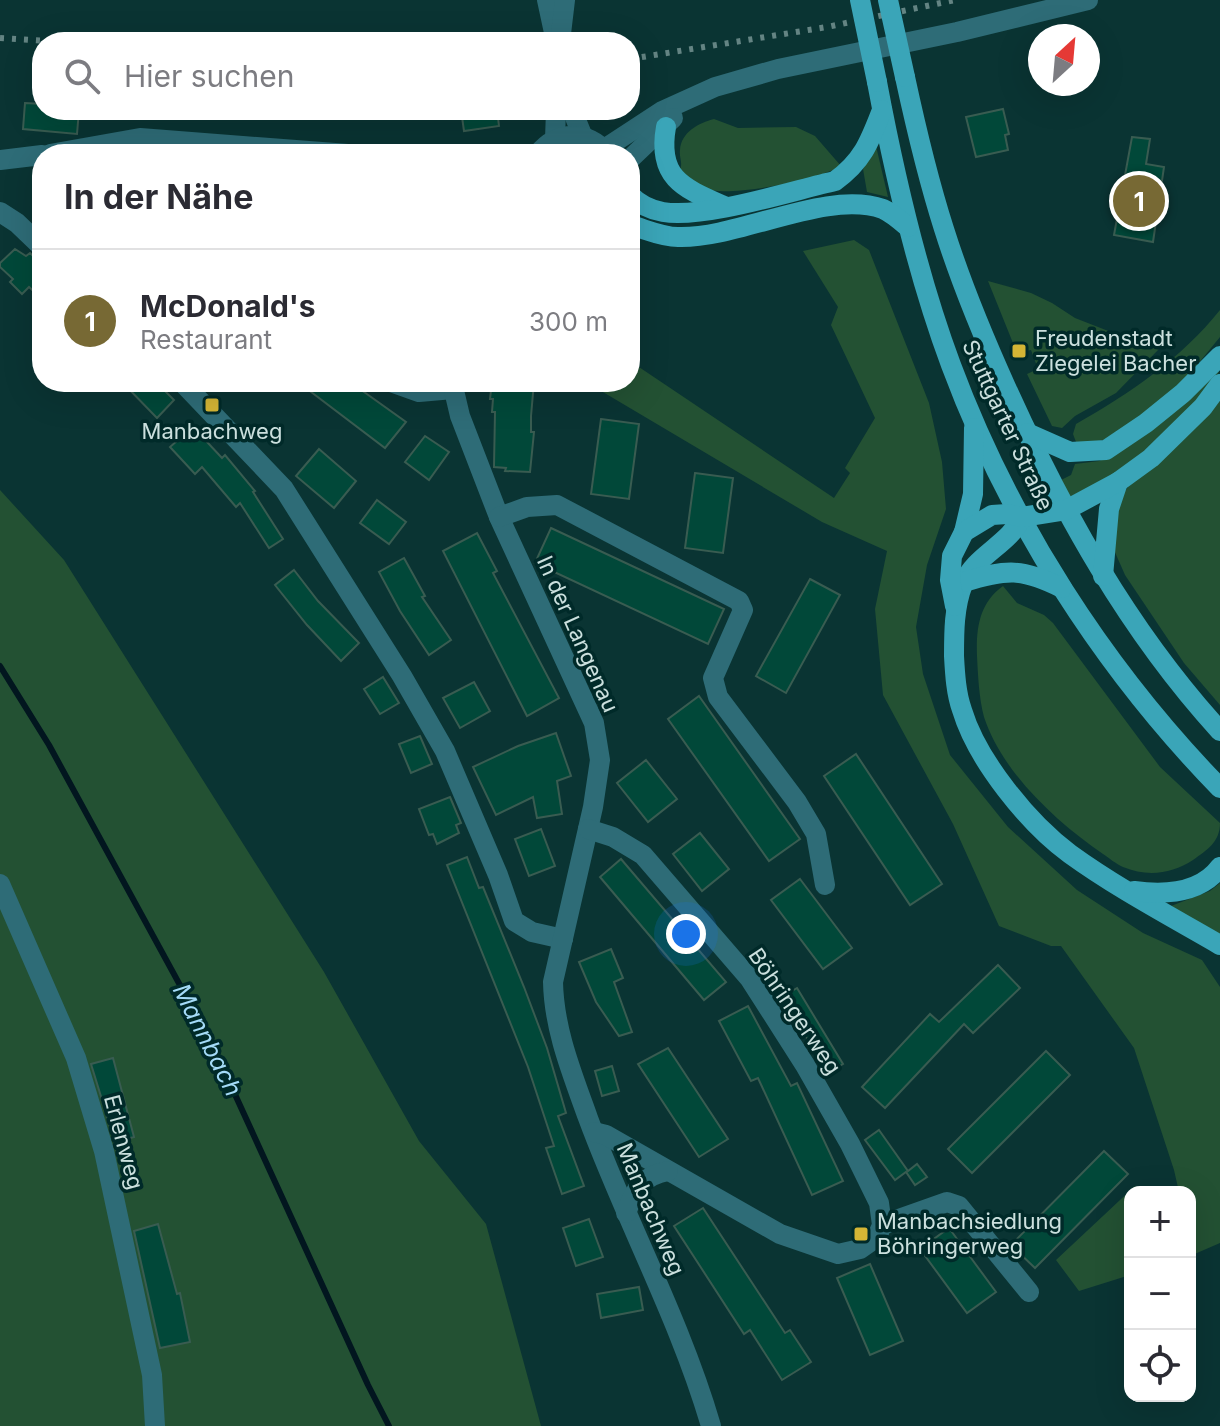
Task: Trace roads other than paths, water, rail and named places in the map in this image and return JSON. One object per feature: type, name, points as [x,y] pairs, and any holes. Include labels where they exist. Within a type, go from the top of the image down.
[{"type":"main road","name":"Stuttgarter Straße","points":[[860,0],[908,227],[947,353],[974,420],[1022,517],[1062,588],[1123,675],[1213,781]]},
{"type":"main road","name":"Stuttgarter Straße","points":[[888,0],[922,151],[944,231],[981,330],[1027,433],[1103,576],[1154,653],[1213,723]]},
{"type":"main road","points":[[640,204],[661,212],[691,213],[835,181],[852,169],[859,159],[882,110]]},
{"type":"main road","points":[[666,127],[663,146],[669,172],[687,190],[724,206]]},
{"type":"main road","points":[[640,228],[678,237],[723,231],[820,209],[865,204],[887,210],[908,227]]},
{"type":"main road","points":[[1027,433],[1070,452],[1106,450],[1183,393],[1220,356]]},
{"type":"main road","points":[[964,532],[992,515],[1022,517],[1066,510],[1118,482],[1151,458],[1203,407],[1220,384]]},
{"type":"main road","points":[[974,420],[973,494],[964,532],[952,556],[950,580],[956,610],[955,674],[962,711],[984,757],[1024,811],[1068,852],[1220,945]]},
{"type":"main road","points":[[1103,576],[1109,509],[1118,482]]},
{"type":"main road","points":[[956,610],[964,582],[977,562],[1016,530],[1022,517]]},
{"type":"main road","points":[[964,582],[1014,571],[1036,575],[1062,588]]},
{"type":"main road","points":[[1126,890],[1159,894],[1184,891],[1213,876],[1220,867]]},
{"type":"street","points":[[617,144],[662,111],[715,87],[778,69],[957,32],[1088,0]]},
{"type":"street","points":[[556,1],[558,32]]},
{"type":"street","points":[[640,150],[666,127],[686,102]]},
{"type":"street","points":[[555,139],[556,120]]},
{"type":"street","points":[[576,120],[583,137]]},
{"type":"street","points":[[549,144],[569,135],[583,137],[594,144]]},
{"type":"street","points":[[118,144],[140,138],[218,144]]},
{"type":"street","points":[[0,160],[32,156]]},
{"type":"street","points":[[0,212],[32,237]]},
{"type":"street","points":[[192,392],[284,489],[402,676],[445,751],[498,875],[514,921],[532,932],[563,939]]},
{"type":"street","name":"In der Langenau","points":[[454,392],[499,517],[594,723],[600,760],[588,829],[553,982],[553,1008]]},
{"type":"street","points":[[499,517],[527,507],[557,505],[739,601],[743,610],[713,678],[718,697],[797,802],[816,834],[825,885]]},
{"type":"street","name":"Böhringerweg","points":[[588,829],[613,837],[643,855],[750,979],[843,1130],[879,1203],[882,1225]]},
{"type":"street","name":"Erlenweg","points":[[0,884],[76,1058],[104,1151],[152,1375],[155,1426]]},
{"type":"street","name":"Manbachweg","points":[[553,1008],[557,1029],[594,1132],[688,1357],[711,1426]]},
{"type":"street","points":[[594,1132],[606,1135],[780,1234],[838,1254],[860,1249],[877,1237],[882,1225],[947,1202],[959,1206],[1029,1292]]},
{"type":"street","points":[[626,1213],[635,1189],[651,1174],[668,1171]]},
{"type":"waterway","name":"Mannbach","points":[[0,666],[49,745],[211,1042],[389,1426]]},
{"type":"railway","points":[[640,57],[827,27],[955,0]]},
{"type":"railway","points":[[0,38],[32,40]]},
{"type":"place","name":"McDonald's","points":[[1139,201]]},
{"type":"place","name":"Freudenstadt Ziegelei Bacher","points":[[1019,351]]},
{"type":"place","name":"Manbachweg","points":[[212,405]]},
{"type":"place","name":"Manbachsiedlung Böhringerweg","points":[[861,1234]]}]
